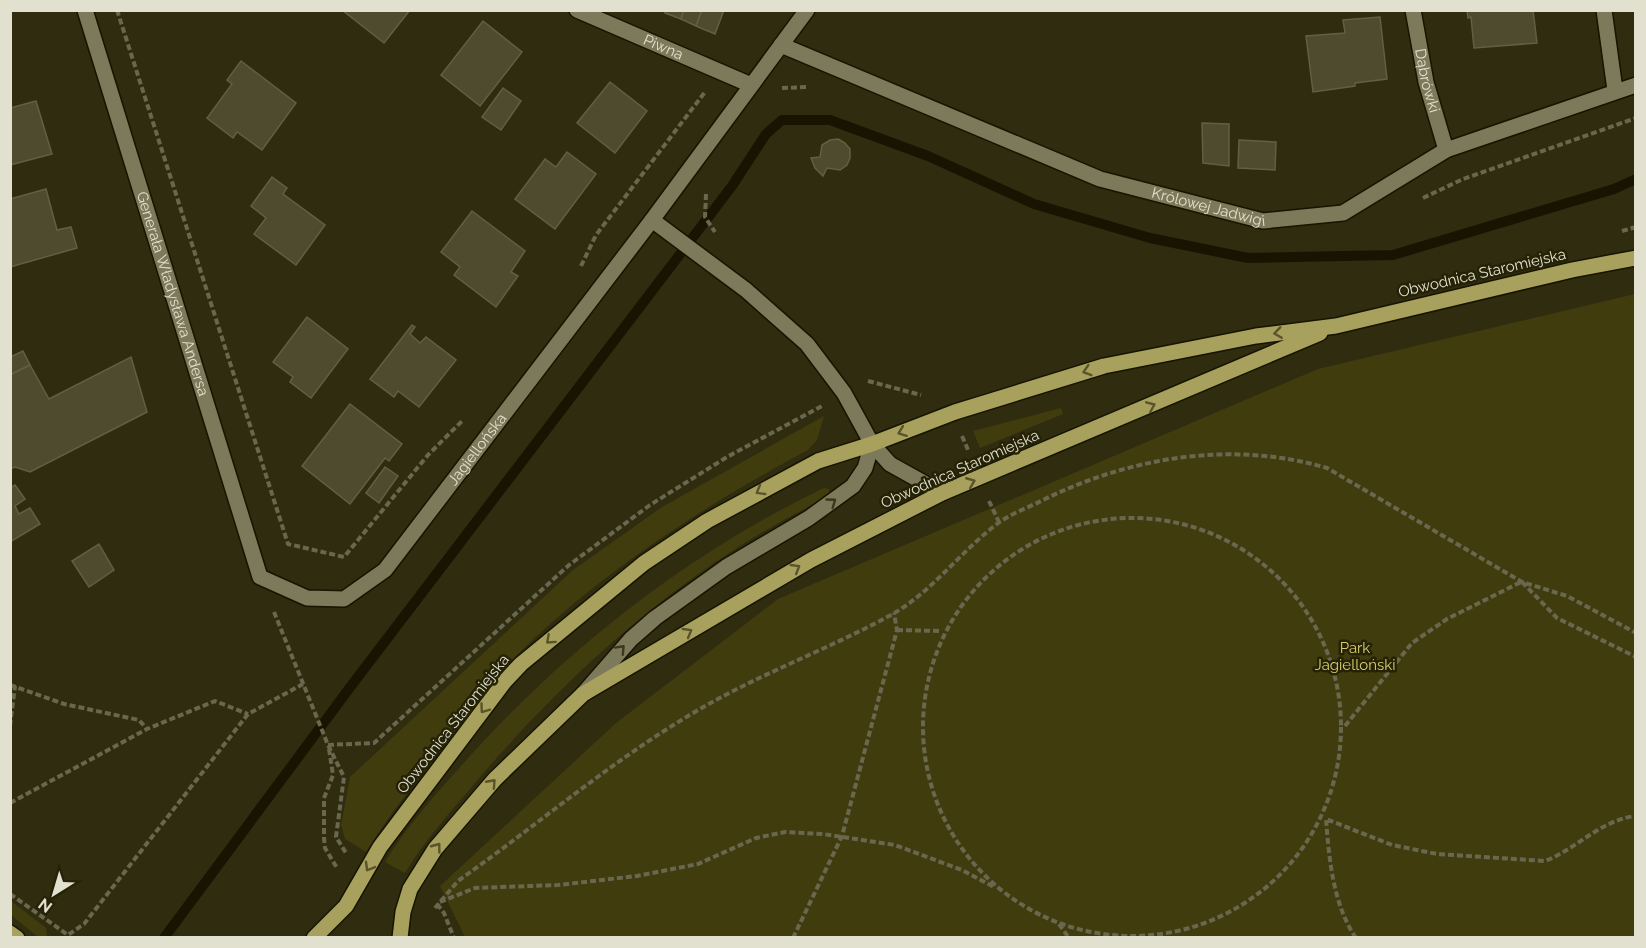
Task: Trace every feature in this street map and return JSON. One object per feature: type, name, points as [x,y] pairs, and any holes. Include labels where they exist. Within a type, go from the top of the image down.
[{"type":"main road","name":"Obwodnica Staromiejska","points":[[314,938],[346,906],[387,838],[505,681],[521,664],[574,618],[644,563],[707,521],[818,461],[872,444],[955,412],[1104,366],[1256,336],[1336,326],[1572,270],[1635,258]]},
{"type":"main road","name":"Obwodnica Staromiejska","points":[[400,938],[402,912],[410,889],[435,849],[495,779],[583,694],[811,560],[942,493],[1336,326]]},
{"type":"main road","points":[[10,933],[17,938]]},
{"type":"street","name":"Generała Władysława Andersa","points":[[85,10],[260,577]]},
{"type":"street","name":"Piwna","points":[[577,10],[751,85]]},
{"type":"street","name":"Jagiellońska","points":[[260,577],[307,598],[344,599],[385,570],[652,220],[807,10]]},
{"type":"street","name":"Dąbrówki","points":[[1413,10],[1426,82],[1446,150]]},
{"type":"street","points":[[1604,10],[1615,90]]},
{"type":"street","name":"Królowej Jadwigi","points":[[781,45],[1100,180],[1263,221],[1343,213],[1446,150],[1635,85]]},
{"type":"street","points":[[652,220],[746,290],[807,344],[844,393],[872,444],[890,464],[942,493]]},
{"type":"street","name":"Obwodnica Staromiejska","points":[[583,694],[631,639],[655,618],[726,567],[809,518],[853,486],[866,468],[872,444]]},
{"type":"path","points":[[117,10],[288,544],[344,557],[428,455],[468,416]]},
{"type":"path","points":[[579,270],[596,235],[720,72]]},
{"type":"path","points":[[962,435],[969,452]]},
{"type":"path","points":[[437,903],[458,881],[676,724],[715,700],[894,613],[923,593],[958,556],[999,522],[1081,481],[1147,463],[1207,454],[1253,454],[1297,459],[1327,468],[1522,582],[1567,597],[1635,633]]},
{"type":"path","points":[[983,491],[999,522]]},
{"type":"path","points":[[997,889],[952,833],[936,802],[925,769],[920,734],[920,699],[926,664],[939,631],[1016,558],[1046,537],[1112,520],[1157,522],[1192,529],[1252,556],[1304,604],[1322,637],[1344,726],[1341,772]]},
{"type":"path","points":[[1522,582],[1557,618],[1635,657]]},
{"type":"path","points":[[1344,726],[1412,643],[1447,619],[1522,582]]},
{"type":"path","points":[[793,938],[842,836],[897,630],[894,613]]},
{"type":"path","points":[[281,629],[328,746],[344,777],[336,837],[342,850],[350,856]]},
{"type":"path","points":[[897,630],[939,631]]},
{"type":"path","points":[[10,894],[66,936],[84,924],[248,714],[303,684]]},
{"type":"path","points":[[10,726],[13,685],[64,704],[140,720],[147,729]]},
{"type":"path","points":[[10,803],[147,729],[215,701],[248,714]]},
{"type":"path","points":[[328,746],[374,743]]},
{"type":"path","points":[[328,746],[333,775],[324,798],[324,838],[329,856],[340,872]]},
{"type":"path","points":[[437,903],[475,888],[558,885],[637,876],[698,864],[756,838],[785,832],[842,836],[895,845],[962,870],[997,889],[1023,908],[1058,924],[1129,932],[1164,930],[1198,922],[1231,909],[1260,890],[1286,867],[1326,819],[1337,792]]},
{"type":"path","points":[[1326,819],[1392,845],[1437,854],[1545,861],[1560,855],[1589,833],[1624,818],[1635,816]]},
{"type":"path","points":[[1326,819],[1337,895],[1349,928],[1356,938]]},
{"type":"path","points":[[430,900],[437,903],[444,913],[454,938]]},
{"type":"path","points":[[1058,924],[1069,938]]},
{"type":"green space","name":"Park Jagielloński","points":[[1635,294],[1635,937],[465,937],[440,886],[616,723],[778,599],[1318,369]]},
{"type":"green space","points":[[1061,408],[1063,414],[980,448],[973,431]]},
{"type":"green space","points":[[824,416],[817,440],[808,450],[730,494],[654,543],[582,597],[548,626],[515,657],[491,684],[366,852],[345,839],[341,825],[350,777],[573,570],[662,507]]},
{"type":"green space","points":[[824,488],[829,489],[830,496],[780,522],[685,583],[598,655],[518,734],[431,835],[405,873],[385,862],[411,824],[461,766],[500,724],[584,645],[675,575],[723,543]]},
{"type":"green space","points":[[11,901],[46,928],[47,937],[38,937],[11,915]]},
{"type":"building","points":[[342,10],[410,10],[384,43]]},
{"type":"building","points":[[666,10],[684,10],[681,19],[665,13]]},
{"type":"building","points":[[684,10],[702,10],[696,26],[681,19]]},
{"type":"building","points":[[702,10],[724,10],[715,34],[696,26]]},
{"type":"building","points":[[1467,10],[1533,10],[1537,43],[1474,48],[1471,17],[1468,18]]},
{"type":"building","points":[[1380,17],[1387,79],[1313,92],[1306,36],[1345,33],[1343,20]]},
{"type":"building","points":[[483,21],[522,52],[480,106],[441,75]]},
{"type":"building","points":[[241,61],[296,103],[262,150],[237,132],[233,138],[207,118],[232,84],[227,80]]},
{"type":"building","points":[[610,82],[647,111],[615,153],[577,123]]},
{"type":"building","points":[[503,88],[521,101],[501,130],[482,117]]},
{"type":"building","points":[[36,101],[52,154],[10,165],[10,108]]},
{"type":"building","points":[[1202,123],[1229,124],[1229,166],[1203,163]]},
{"type":"building","points":[[838,139],[850,149],[850,158],[847,165],[840,170],[827,168],[823,176],[815,168],[811,158],[820,157],[822,145],[830,140]]},
{"type":"building","points":[[1239,140],[1276,142],[1275,170],[1238,168]]},
{"type":"building","points":[[567,152],[596,174],[555,229],[515,199],[545,159],[556,167]]},
{"type":"building","points":[[272,177],[287,188],[283,194],[325,225],[296,265],[254,234],[266,218],[251,206]]},
{"type":"building","points":[[46,189],[57,230],[71,227],[77,248],[10,267],[10,199]]},
{"type":"building","points":[[472,211],[525,251],[511,272],[518,276],[496,307],[454,275],[460,267],[441,252]]},
{"type":"building","points":[[307,317],[348,349],[311,398],[290,382],[293,377],[273,362]]},
{"type":"building","points":[[412,325],[415,327],[410,334],[420,343],[426,337],[456,360],[419,407],[398,391],[394,397],[370,379]]},
{"type":"building","points":[[23,351],[30,365],[10,375],[10,357]]},
{"type":"building","points":[[131,357],[147,412],[30,472],[15,467],[10,469],[10,375],[30,365],[49,399]]},
{"type":"building","points":[[350,404],[402,444],[389,461],[385,458],[350,504],[302,466]]},
{"type":"building","points":[[385,467],[398,476],[379,503],[366,493]]},
{"type":"building","points":[[15,485],[25,499],[15,506],[19,514],[30,508],[40,524],[10,542],[10,488]]},
{"type":"building","points":[[99,544],[114,570],[89,587],[72,561]]},
{"type":"waterway","points":[[164,938],[351,686],[732,186],[766,134],[782,120],[830,120],[928,156],[1034,204],[1150,238],[1248,258],[1393,255],[1614,189],[1636,179]]}]
